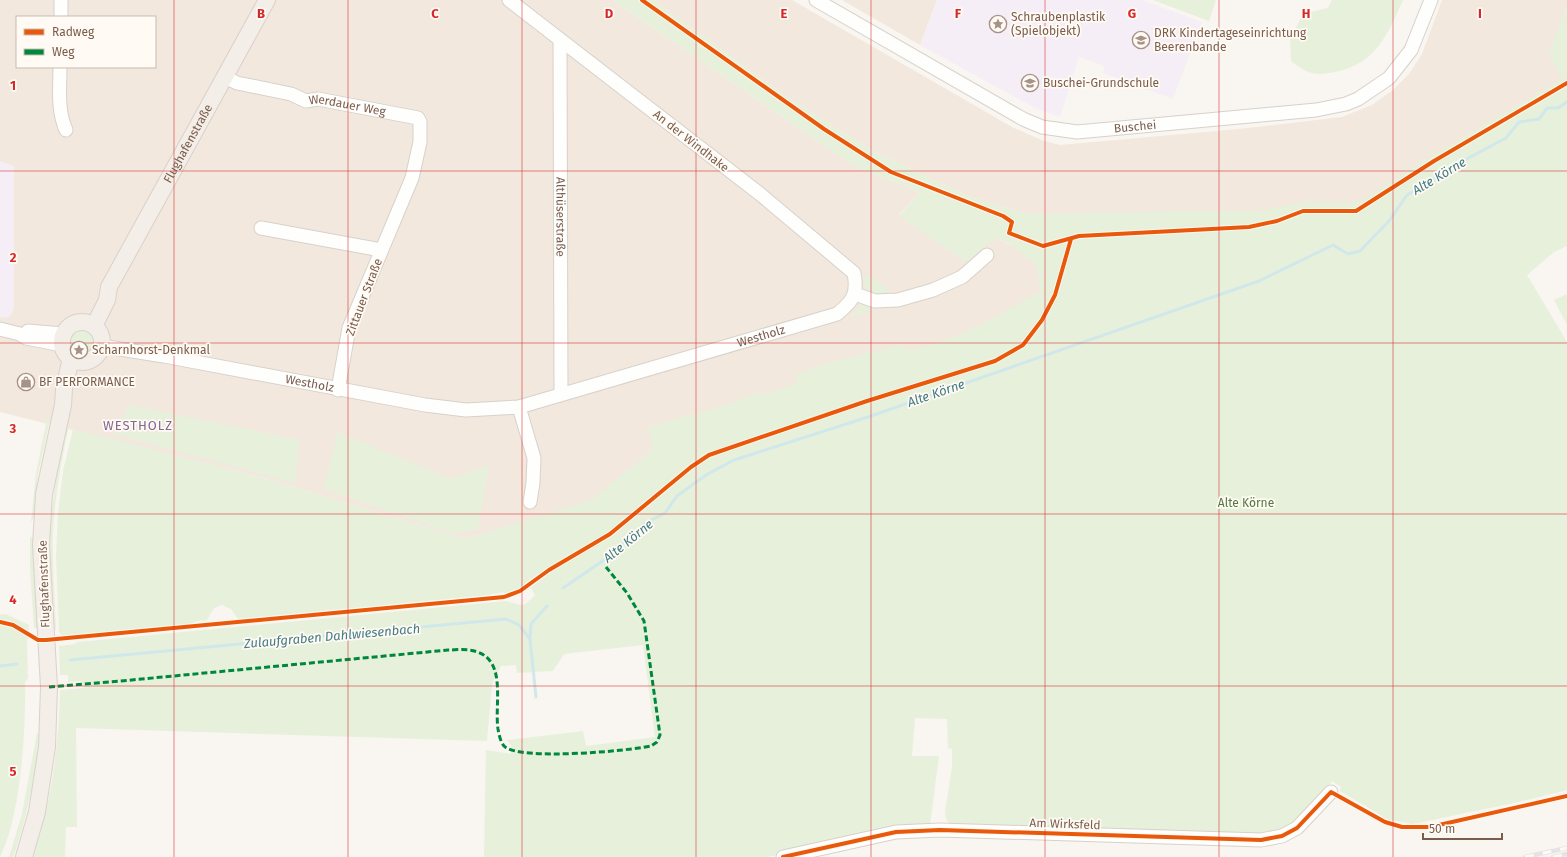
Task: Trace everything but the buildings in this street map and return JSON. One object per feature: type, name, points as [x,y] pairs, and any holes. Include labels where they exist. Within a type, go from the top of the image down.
[{"type":"main road","name":"Flughafenstraße","points":[[88,324],[107,300],[109,287],[267,0]]},
{"type":"main road","points":[[88,324],[99,333],[101,346],[93,358],[69,350],[70,326],[88,324]]},
{"type":"main road","name":"Flughafenstraße","points":[[24,857],[37,812],[47,747],[49,693],[42,528],[44,494],[63,405],[69,350]]},
{"type":"street","points":[[61,0],[61,16]]},
{"type":"street","name":"An der Windhake","points":[[509,0],[760,194],[854,273],[855,294]]},
{"type":"street","name":"Buschei","points":[[822,2],[1023,119],[1042,127],[1077,132],[1316,110],[1352,102],[1373,90],[1389,78],[1411,50],[1431,0]]},
{"type":"street","name":"Althüserstraße","points":[[560,40],[561,394]]},
{"type":"street","points":[[60,68],[60,104],[62,120],[66,130]]},
{"type":"street","name":"Werdauer Weg","points":[[225,77],[237,83],[291,94],[306,101],[318,99],[418,118],[420,124]]},
{"type":"street","name":"Zittauer Straße","points":[[338,390],[349,328],[412,178],[420,142],[420,124]]},
{"type":"street","name":"Zittauer Straße","points":[[261,228],[382,250]]},
{"type":"street","points":[[855,294],[875,301],[905,298],[933,290],[962,277],[987,255]]},
{"type":"street","name":"Westholz","points":[[101,346],[164,356],[338,390],[448,408],[466,410],[519,407],[837,314],[848,305],[855,294]]},
{"type":"street","points":[[0,329],[20,334],[28,331],[69,350]]},
{"type":"street","points":[[519,407],[534,458],[530,502]]},
{"type":"street","name":"Am Wirksfeld","points":[[783,857],[896,832],[940,830],[1261,840],[1282,836],[1298,828],[1331,792]]},
{"type":"shaded area","points":[[0,0],[612,0],[854,166],[920,192],[899,215],[996,238],[1039,257],[1043,290],[988,327],[852,371],[649,427],[654,453],[619,484],[581,509],[520,529],[461,538],[264,478],[0,412]]},
{"type":"shaded area","points":[[653,0],[792,0],[1012,127],[1044,141],[1060,145],[1239,129],[1342,117],[1372,105],[1393,90],[1409,74],[1422,54],[1442,0],[1567,0],[1567,77],[1358,203],[1315,203],[1260,215],[1026,214],[968,196],[871,150],[789,98]]},
{"type":"shaded area","points":[[842,0],[937,0],[920,45]]},
{"type":"shaded area","name":"Buschei-Grundschule","points":[[937,0],[1142,0],[1202,22],[1173,99],[1103,73],[1105,66],[1079,57],[1060,117],[1035,108],[920,45]]},
{"type":"shaded area","points":[[0,161],[14,166],[14,305],[13,312],[9,317],[5,318],[0,317]]},
{"type":"green space","name":"Alte Körne","points":[[612,0],[653,0],[789,98],[871,150],[968,196],[1026,214],[1261,211],[1309,201],[1358,203],[1424,160],[1562,79],[1549,54],[1567,3],[1567,246],[1554,252],[1527,275],[1567,342],[1567,790],[1519,802],[1413,824],[1384,819],[1382,816],[1340,791],[1341,787],[1332,781],[1317,805],[1299,822],[1266,836],[950,824],[946,819],[945,812],[952,767],[952,749],[948,748],[947,719],[915,718],[912,756],[939,756],[930,825],[767,857],[484,857],[486,750],[511,754],[511,745],[507,740],[583,731],[586,746],[655,737],[643,645],[564,654],[553,671],[517,673],[516,665],[501,666],[492,684],[487,741],[76,728],[77,827],[66,827],[65,857],[33,857],[45,816],[53,775],[58,733],[60,690],[84,688],[81,681],[68,682],[68,675],[60,675],[59,646],[75,644],[78,642],[506,601],[522,605],[535,595],[531,588],[508,598],[503,592],[489,595],[238,619],[231,609],[222,605],[214,608],[207,620],[197,621],[191,624],[63,636],[59,632],[56,556],[58,513],[63,471],[73,429],[264,478],[461,538],[480,535],[593,499],[653,449],[648,427],[726,405],[760,391],[764,395],[797,383],[795,375],[831,362],[904,344],[907,350],[944,341],[984,323],[1040,292],[1037,266],[1011,244],[996,238],[965,262],[899,216],[920,192],[854,166]]},
{"type":"green space","points":[[1153,0],[1216,0],[1209,21]]},
{"type":"green space","points":[[1332,0],[1403,0],[1386,36],[1371,55],[1349,68],[1322,74],[1312,73],[1302,69],[1291,61],[1290,39],[1303,14],[1328,8]]},
{"type":"green space","points":[[869,275],[886,287],[888,292],[877,294],[866,289],[864,281]]},
{"type":"green space","points":[[1567,294],[1567,325],[1554,300]]},
{"type":"green space","points":[[861,305],[872,307],[874,310],[849,317]]},
{"type":"green space","points":[[81,330],[89,334],[93,342],[89,350],[81,354],[73,350],[69,342],[73,334]]},
{"type":"green space","points":[[129,405],[300,440],[295,483],[114,434]]},
{"type":"green space","points":[[47,419],[50,419],[38,474],[34,517],[31,522],[36,473]]},
{"type":"green space","points":[[67,425],[69,426],[63,452],[55,505],[53,532],[55,630],[50,571],[50,535],[56,480]]},
{"type":"green space","points":[[338,432],[451,479],[489,465],[478,529],[455,534],[323,489]]},
{"type":"green space","points":[[30,536],[33,539],[37,628],[34,628],[30,568]]},
{"type":"green space","points":[[6,614],[29,625],[27,645],[28,678],[25,682],[21,772],[13,819],[0,857],[0,615]]},
{"type":"green space","points":[[37,733],[39,735],[38,750],[28,807],[13,857],[9,857],[22,814]]},
{"type":"waterway","name":"Alte Körne","points":[[563,588],[610,556],[644,524],[665,513],[677,496],[706,475],[734,460],[868,417],[1259,281],[1333,245],[1348,254],[1360,251],[1389,221],[1407,195],[1430,182],[1446,170],[1506,138],[1519,122],[1539,119],[1547,108],[1558,108],[1567,102]]},
{"type":"waterway","name":"Alte Körne","points":[[530,638],[531,624],[547,606]]},
{"type":"waterway","name":"Zulaufgraben Dahlwiesenbach","points":[[70,660],[506,619],[519,625],[530,639],[536,697]]},
{"type":"waterway","name":"Zulaufgraben Dahlwiesenbach","points":[[0,666],[17,664]]},
{"type":"railway","points":[[1525,857],[1567,848]]},
{"type":"railway","points":[[1553,857],[1567,854]]},
{"type":"marked path","points":[[49,687],[448,650],[469,650],[482,654],[490,661],[495,670],[498,693],[498,729],[504,746],[513,751],[574,754],[651,746],[657,742],[660,735],[644,621],[627,593],[606,567]]},
{"type":"cycle path","points":[[642,0],[824,129],[891,172],[1003,216],[1012,222],[1009,233],[1043,246],[1079,236],[1249,227],[1277,221],[1303,211],[1356,211],[1434,161],[1567,83]]},
{"type":"cycle path","points":[[0,622],[13,625],[38,640],[46,640],[504,597],[520,591],[549,570],[610,534],[691,467],[709,455],[867,401],[995,361],[1023,345],[1042,320],[1055,295],[1071,239]]},
{"type":"cycle path","points":[[783,857],[896,832],[940,830],[1261,840],[1282,836],[1297,828],[1331,792],[1385,822],[1402,827],[1430,827],[1567,796]]},
{"type":"place","name":"Schraubenplastik (Spielobjekt)","points":[[998,24]]},
{"type":"place","name":"DRK Kindertageseinrichtung Beerenbande","points":[[1141,40]]},
{"type":"place","name":"Buschei-Grundschule","points":[[1030,83]]},
{"type":"place","name":"Scharnhorst-Denkmal","points":[[79,350]]},
{"type":"place","name":"BF PERFORMANCE","points":[[26,382]]},
{"type":"district","name":"WESTHOLZ","points":[[138,425]]}]
